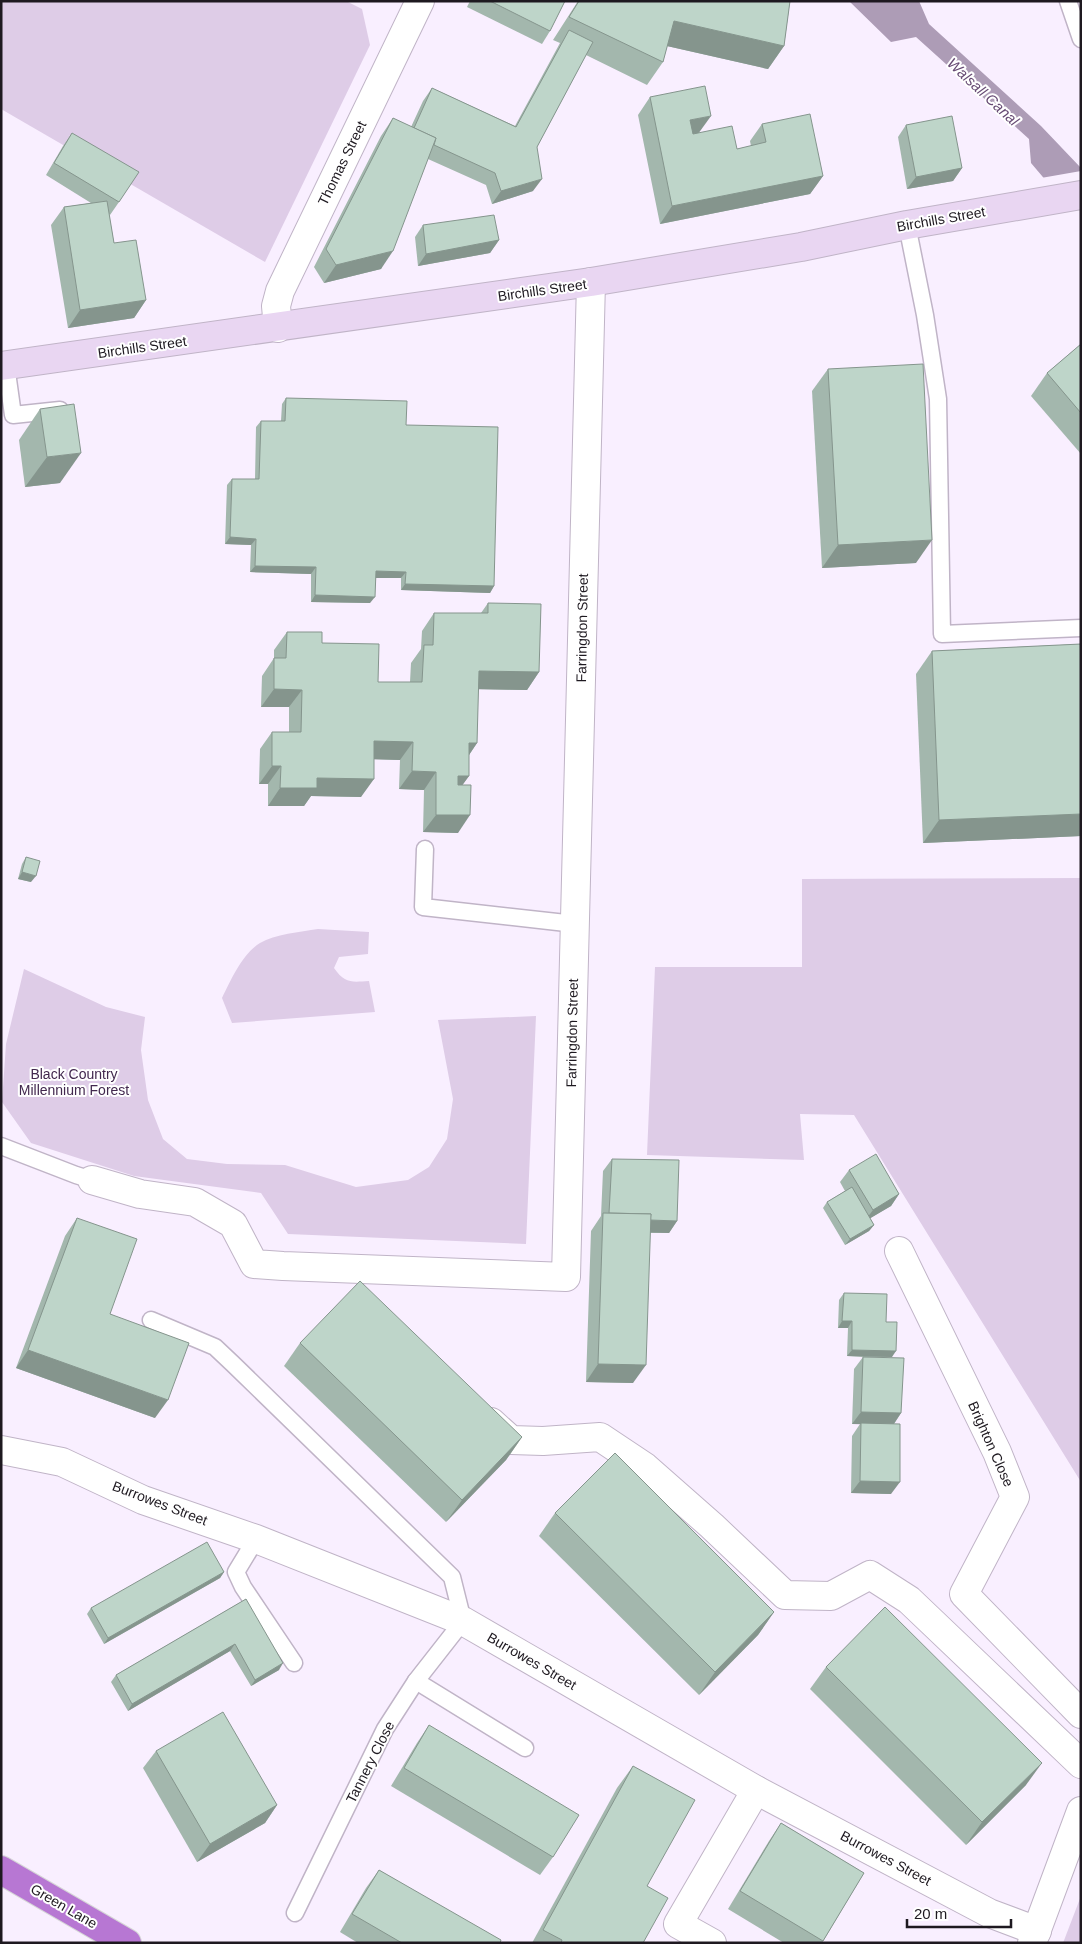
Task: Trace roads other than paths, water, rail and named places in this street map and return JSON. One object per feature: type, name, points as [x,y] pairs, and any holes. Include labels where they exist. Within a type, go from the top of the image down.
[{"type":"highway","name":"Green Lane","points":[[1,1870],[126,1943]]},
{"type":"street","name":"Thomas Street","points":[[278,328],[276,306],[280,291],[420,1]]},
{"type":"street","name":"Birchills Street","points":[[4,365],[278,328],[591,282],[801,247],[907,225],[1081,195]]},
{"type":"street","name":"Farringdon Street","points":[[92,1180],[140,1194],[195,1202],[232,1224],[254,1264],[566,1277],[591,282]]},
{"type":"street","name":"Brighton Close","points":[[899,1251],[997,1452],[1015,1497],[964,1594],[1081,1714]]},
{"type":"street","points":[[357,1269],[373,1294]]},
{"type":"street","points":[[476,1408],[511,1440],[543,1441],[600,1438],[645,1467],[712,1526],[785,1595],[831,1596],[870,1575],[909,1600],[1081,1764]]},
{"type":"street","name":"Burrowes Street","points":[[1,1450],[62,1462],[143,1500],[256,1539],[463,1621],[756,1790],[1035,1937]]},
{"type":"street","points":[[712,1943],[674,1933],[756,1790]]},
{"type":"street","points":[[1035,1937],[1081,1811]]},
{"type":"lane","points":[[1068,1],[1081,39]]},
{"type":"lane","points":[[907,225],[925,316],[938,399],[942,634],[1081,628]]},
{"type":"lane","points":[[4,365],[13,415],[62,409]]},
{"type":"lane","points":[[425,849],[424,908],[575,924]]},
{"type":"lane","points":[[1,1146],[92,1180]]},
{"type":"lane","points":[[151,1320],[215,1347],[233,1364],[452,1577],[463,1621]]},
{"type":"lane","points":[[256,1539],[236,1572],[243,1587],[294,1663]]},
{"type":"lane","name":"Tannery Close","points":[[295,1913],[386,1729],[416,1681],[463,1621]]},
{"type":"lane","points":[[416,1681],[526,1748]]},
{"type":"water","name":"Walsall Canal","points":[[849,1],[919,1],[929,24],[1041,126],[1081,168],[1081,222],[1031,163],[1029,139],[916,37],[891,42]]},
{"type":"park label","name":"Black Country Millennium Forest","points":[[74,1082]]}]
